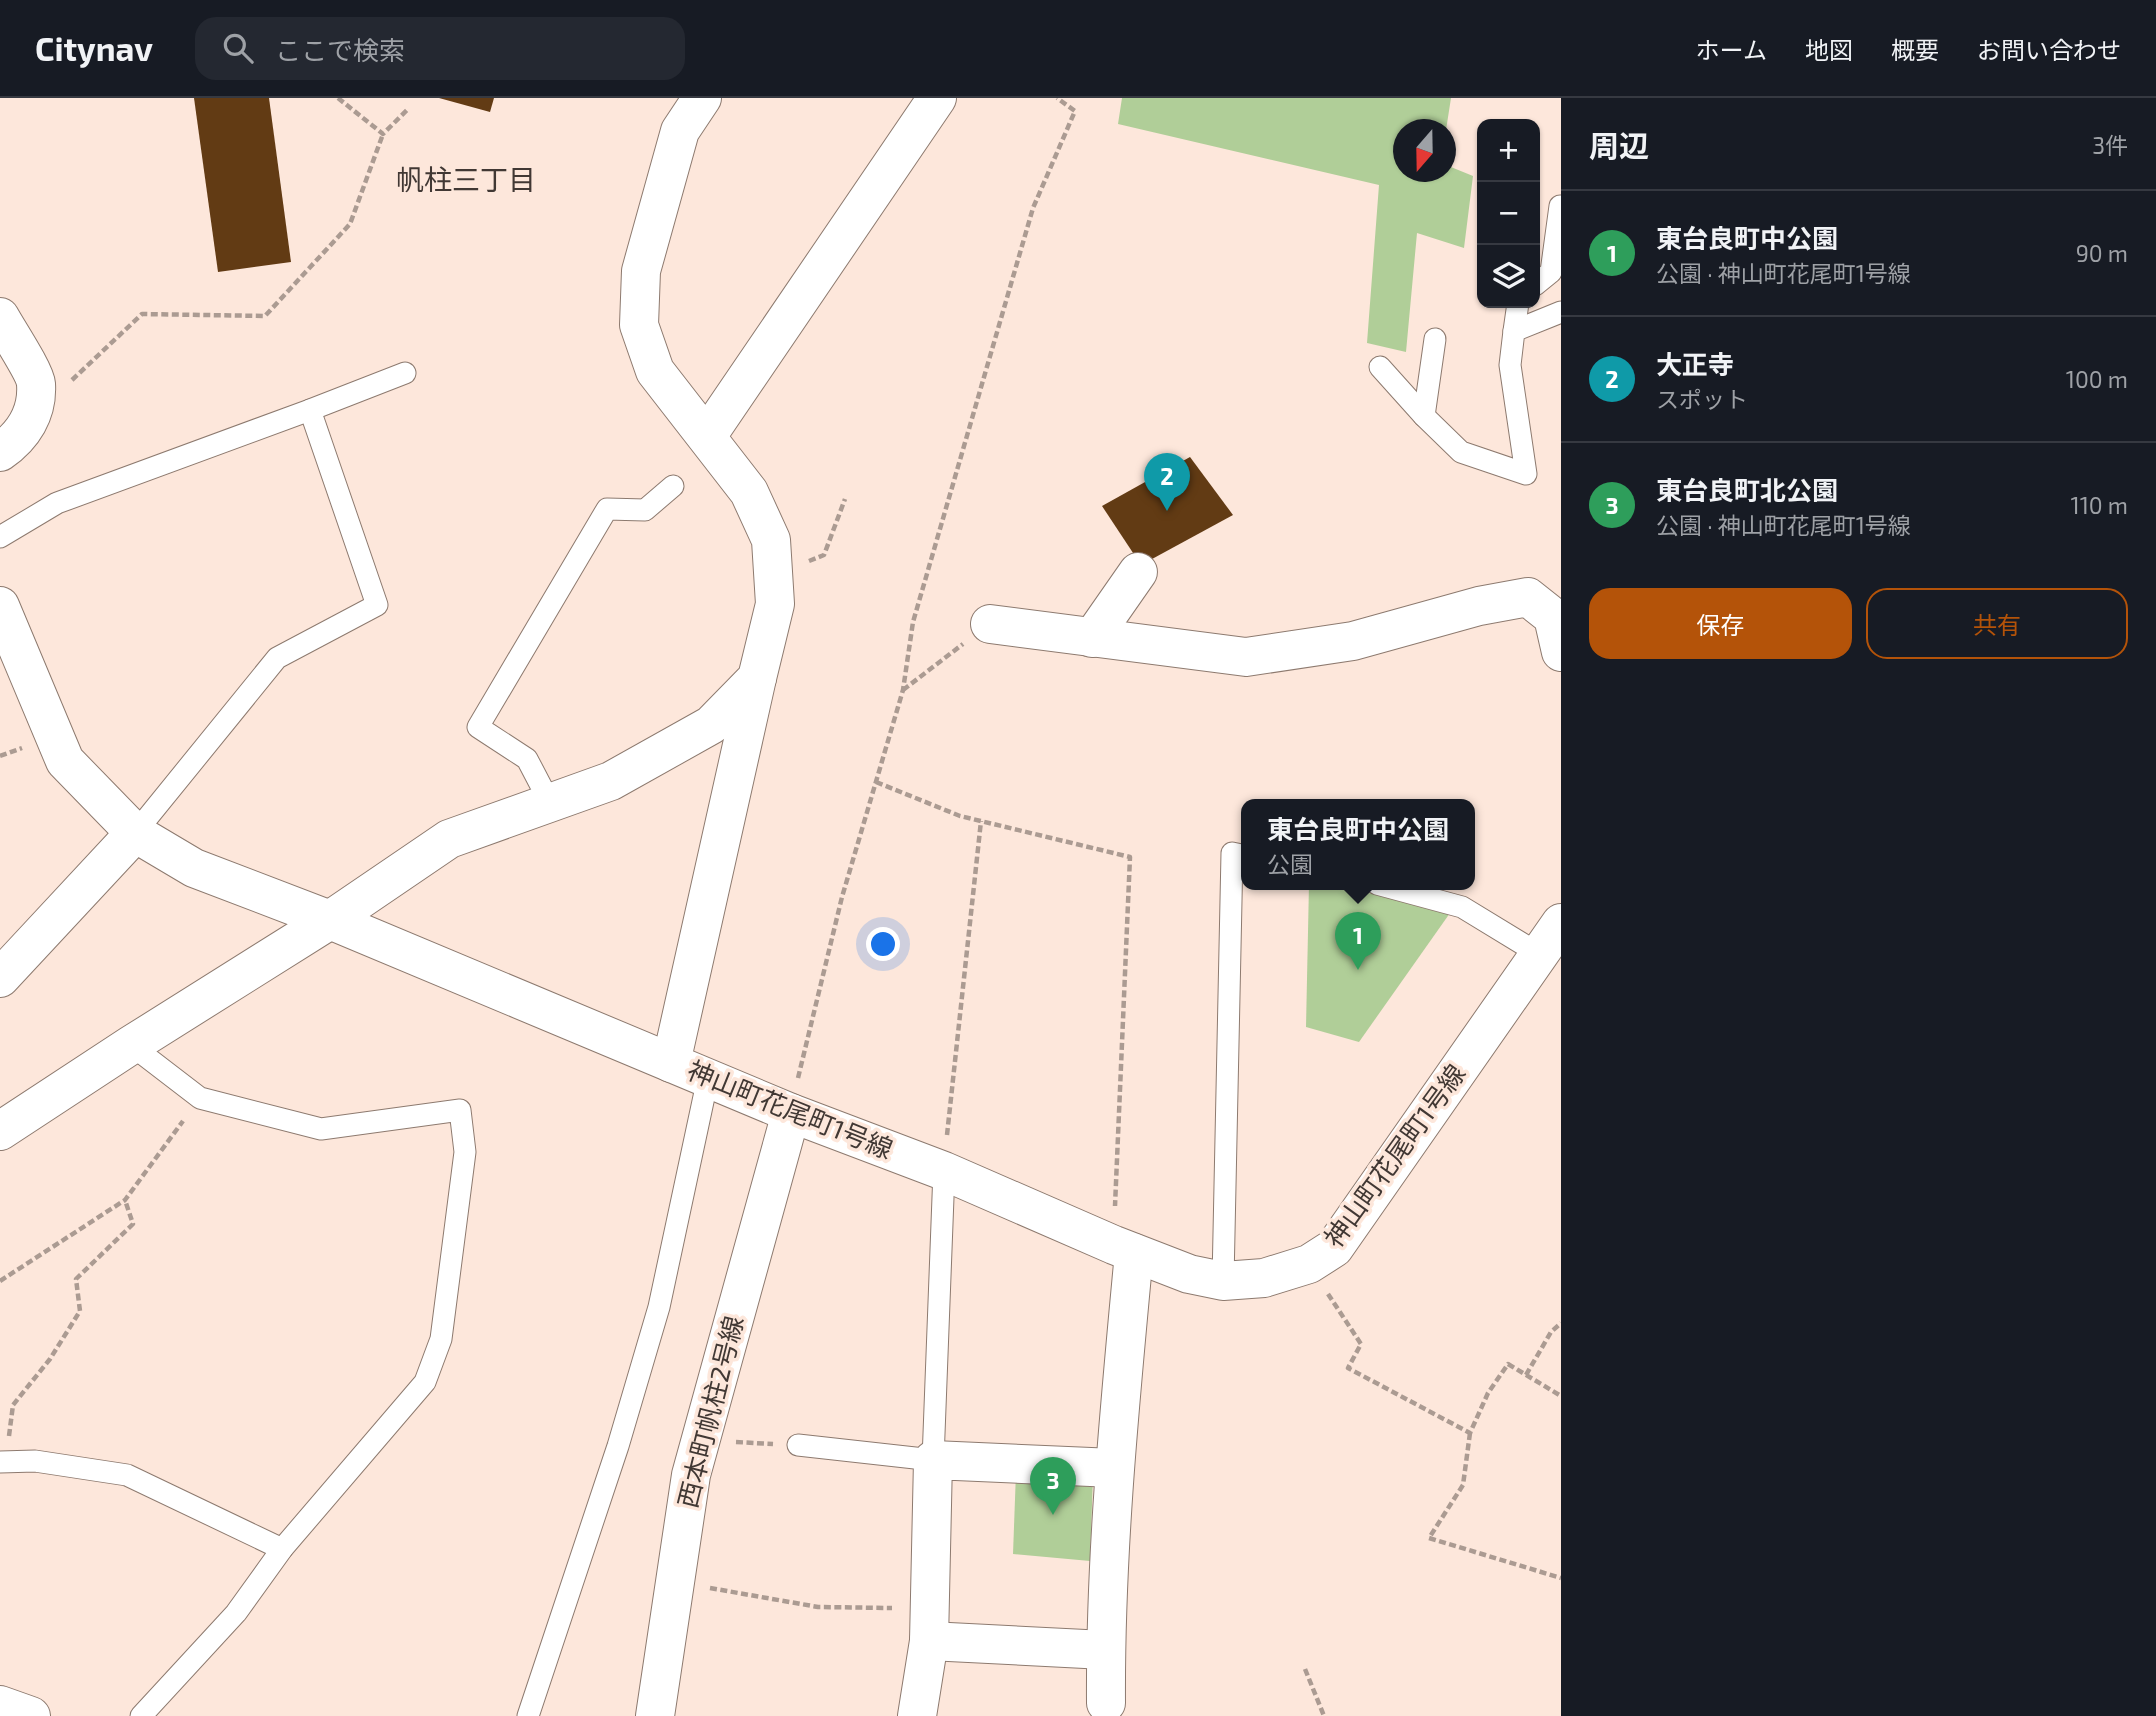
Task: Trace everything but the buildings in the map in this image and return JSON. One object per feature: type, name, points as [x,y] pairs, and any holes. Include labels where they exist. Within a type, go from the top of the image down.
[{"type":"street","points":[[671,1063],[775,604],[771,540],[749,492],[655,371],[639,325],[641,271],[680,131],[702,98]]},
{"type":"street","points":[[707,436],[937,98]]},
{"type":"street","points":[[0,317],[36,382],[33,417],[11,444],[0,452]]},
{"type":"street","points":[[1093,638],[1138,572]]},
{"type":"street","points":[[990,624],[1246,657],[1353,641],[1479,606],[1528,597],[1553,617],[1561,652]]},
{"type":"street","name":"神山町花尾町1号線","points":[[0,606],[65,761],[135,833],[194,868],[330,920],[791,1113],[944,1171],[1134,1253],[1189,1274],[1223,1281],[1264,1278],[1309,1264],[1334,1248],[1561,923]]},
{"type":"street","points":[[0,1131],[330,920],[449,839],[611,780],[711,725],[757,678]]},
{"type":"street","points":[[0,978],[135,833]]},
{"type":"street","name":"西本町帆柱2号線","points":[[655,1716],[691,1475],[791,1113]]},
{"type":"street","points":[[1106,1703],[1105,1650],[1114,1468],[1134,1253]]},
{"type":"street","points":[[917,1716],[929,1625],[933,1461],[1114,1468]]},
{"type":"street","points":[[929,1625],[1105,1650]]},
{"type":"street","points":[[0,1705],[31,1716]]},
{"type":"lane","points":[[1540,281],[1551,272],[1560,206]]},
{"type":"lane","points":[[1380,367],[1461,452],[1526,474],[1510,365],[1517,308]]},
{"type":"lane","points":[[1514,331],[1561,312]]},
{"type":"lane","points":[[1424,415],[1435,339]]},
{"type":"lane","points":[[0,537],[57,503],[405,373]]},
{"type":"lane","points":[[135,833],[276,658],[377,605],[310,410]]},
{"type":"lane","points":[[550,803],[527,759],[478,727],[607,509],[645,510],[673,486]]},
{"type":"lane","points":[[1223,1281],[1232,853],[1241,855]]},
{"type":"lane","points":[[1399,890],[1462,907],[1539,954]]},
{"type":"lane","points":[[131,1045],[200,1098],[321,1129],[460,1110],[465,1152],[441,1339],[425,1382],[282,1549],[236,1613],[141,1716]]},
{"type":"lane","points":[[528,1716],[618,1446],[659,1307],[708,1078]]},
{"type":"lane","points":[[798,1446],[933,1461],[944,1171]]},
{"type":"lane","points":[[3,1462],[35,1461],[127,1475],[282,1549]]},
{"type":"path","points":[[338,98],[383,134]]},
{"type":"path","points":[[791,1113],[842,897],[903,690],[913,622],[1033,208],[1075,111],[1057,98]]},
{"type":"path","points":[[33,417],[142,314],[265,316],[350,224],[383,134],[407,110]]},
{"type":"path","points":[[773,577],[824,555],[845,499]]},
{"type":"path","points":[[903,690],[990,624]]},
{"type":"path","points":[[876,782],[960,816],[1130,857],[1115,1206]]},
{"type":"path","points":[[949,1115],[981,821]]},
{"type":"path","points":[[0,1282],[125,1200],[200,1098]]},
{"type":"path","points":[[3,1462],[13,1405],[50,1359],[80,1311],[76,1279],[133,1224],[125,1200]]},
{"type":"path","points":[[1309,1264],[1361,1344],[1348,1368],[1470,1433]]},
{"type":"path","points":[[1526,1375],[1551,1332],[1561,1323]]},
{"type":"path","points":[[1561,1396],[1508,1364],[1488,1393],[1470,1433],[1463,1485],[1429,1538],[1561,1578]]},
{"type":"path","points":[[701,1440],[798,1446]]},
{"type":"path","points":[[675,1582],[929,1625]]},
{"type":"path","points":[[1305,1668],[1324,1716]]},
{"type":"green space","points":[[1122,98],[1451,98],[1448,119],[1393,119],[1393,182],[1456,182],[1456,169],[1473,176],[1464,248],[1417,233],[1406,352],[1367,343],[1379,185],[1118,124]]},
{"type":"green space","points":[[1309,890],[1356,890],[1450,913],[1359,1042],[1306,1027]]},
{"type":"green space","points":[[1016,1472],[1093,1476],[1090,1561],[1013,1554]]},
{"type":"place","name":"大正寺","points":[[1167,511]]},
{"type":"place","name":"東台良町中公園","points":[[1358,970]]},
{"type":"place","name":"東台良町北公園","points":[[1053,1515]]},
{"type":"district","name":"帆柱三丁目","points":[[466,180]]}]
